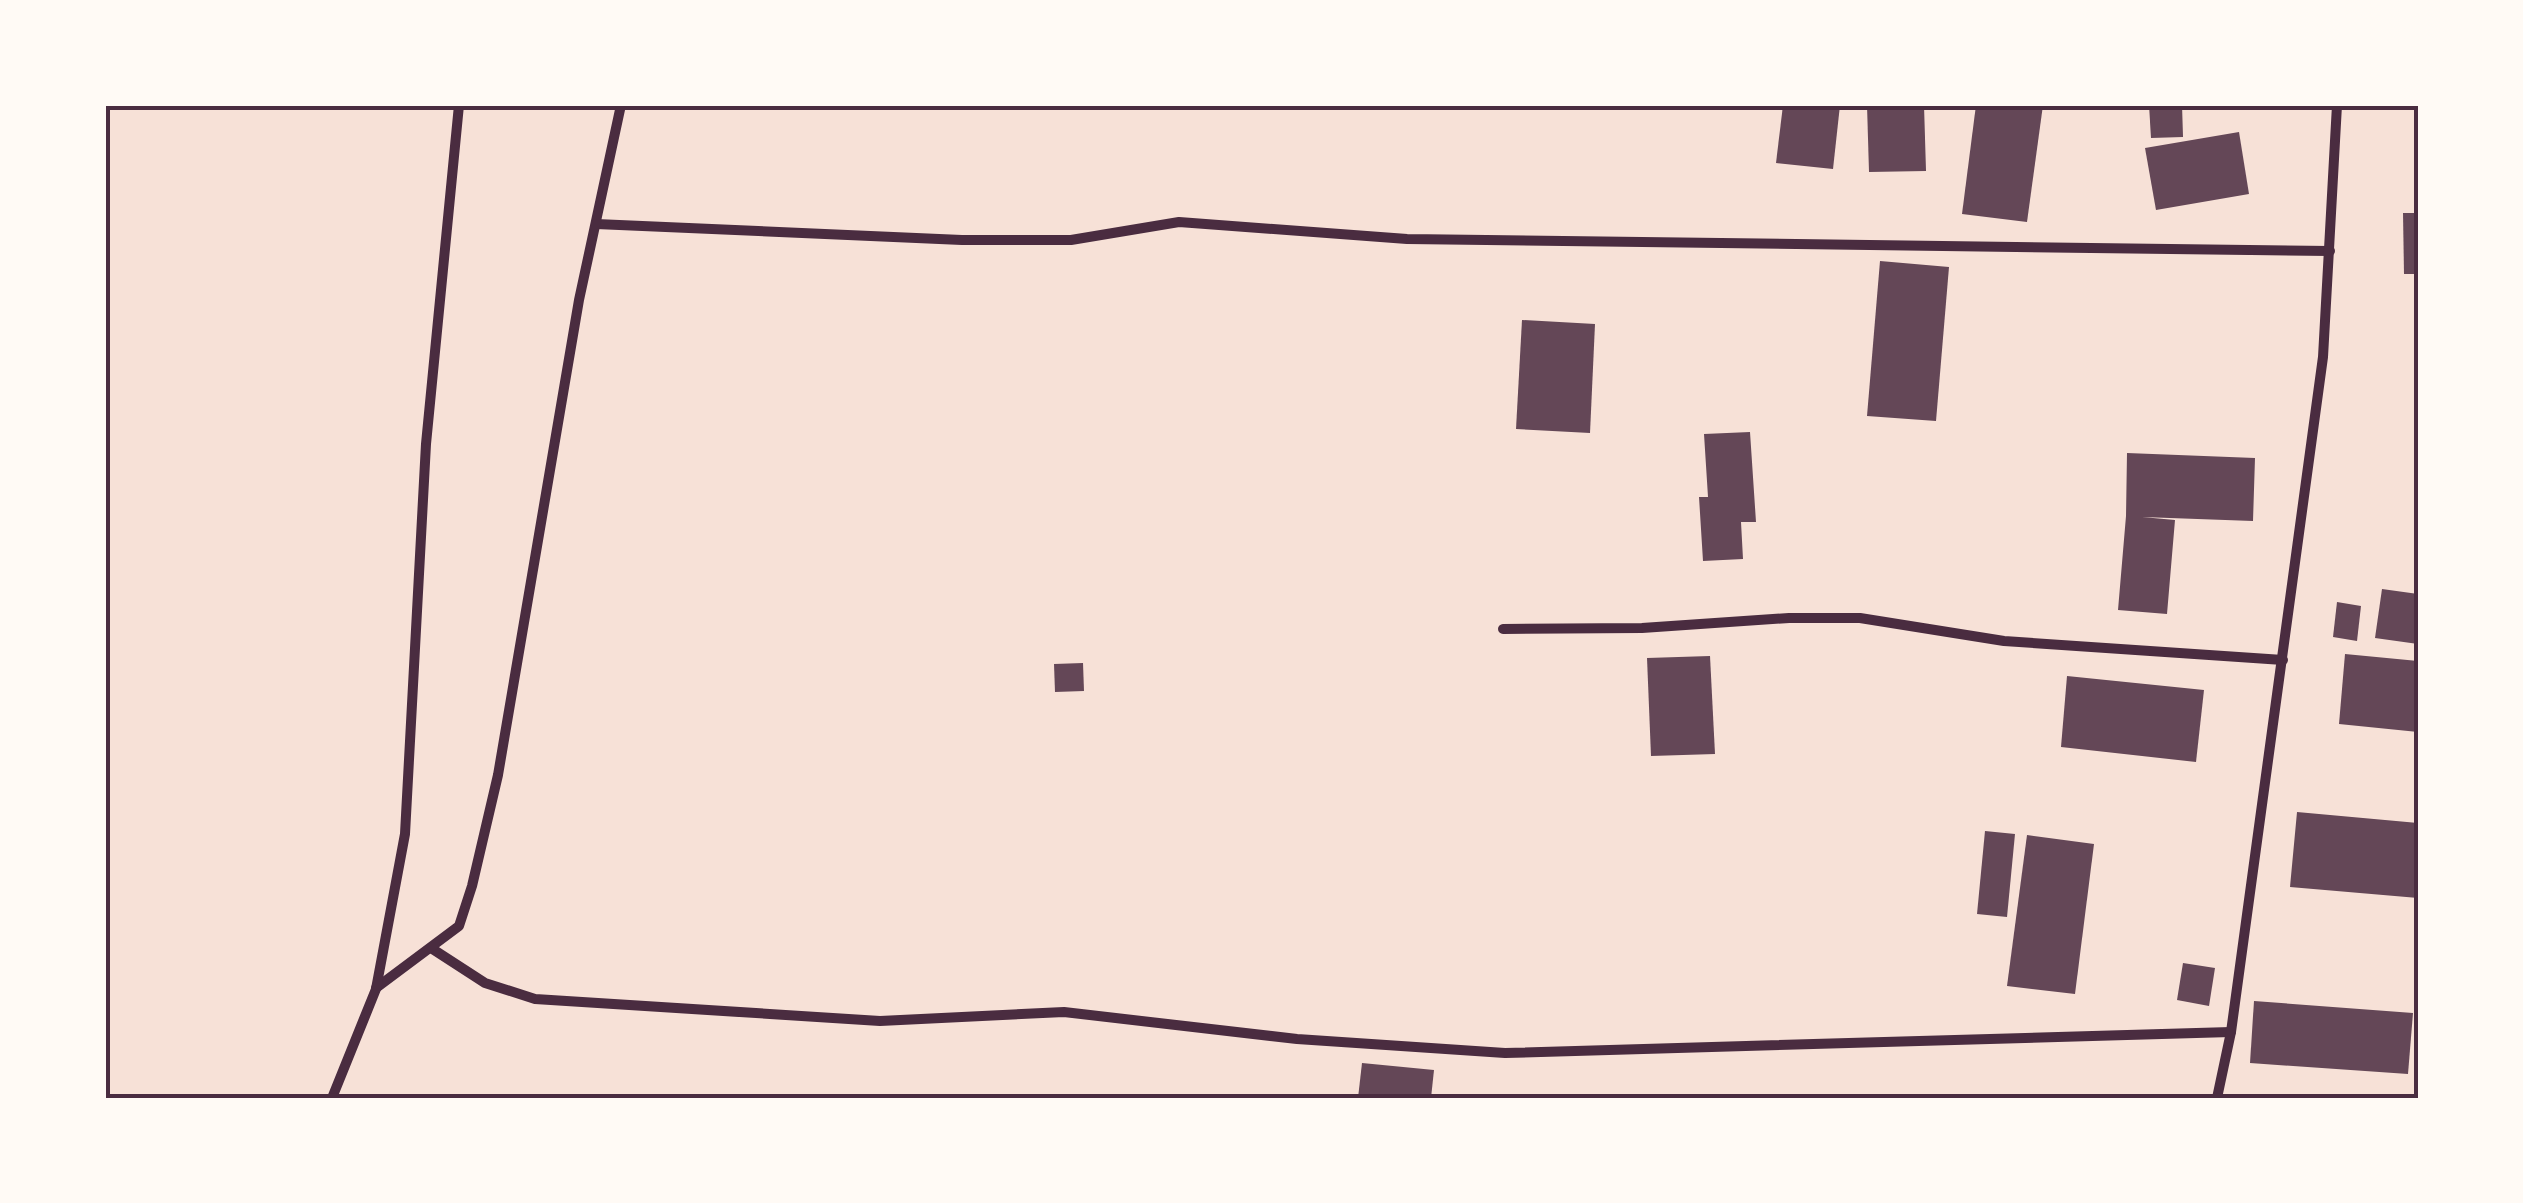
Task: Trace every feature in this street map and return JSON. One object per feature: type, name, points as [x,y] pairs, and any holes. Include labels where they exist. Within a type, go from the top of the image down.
[{"type":"street","points":[[332,1098],[376,989],[405,834],[426,444],[459,105]]},
{"type":"street","points":[[376,989],[459,926],[472,886],[498,775],[579,300],[621,105]]},
{"type":"street","points":[[2218,1098],[2231,1032],[2323,357],[2337,105]]},
{"type":"street","points":[[596,224],[962,240],[1071,240],[1179,222],[1407,238],[2330,250]]},
{"type":"street","points":[[1502,629],[1642,628],[1789,618],[1860,618],[2004,641],[2282,660]]},
{"type":"street","points":[[431,948],[485,983],[535,999],[880,1022],[1064,1012],[1297,1038],[1504,1053],[2231,1032]]},
{"type":"building","points":[[1783,105],[1840,105],[1833,169],[1776,163]]},
{"type":"building","points":[[1867,105],[1924,105],[1926,171],[1869,172]]},
{"type":"building","points":[[1976,105],[2043,105],[2027,222],[1962,214]]},
{"type":"building","points":[[2149,105],[2182,105],[2183,137],[2151,138]]},
{"type":"building","points":[[2239,132],[2249,194],[2156,210],[2145,148]]},
{"type":"building","points":[[2403,213],[2418,213],[2418,274],[2404,274]]},
{"type":"building","points":[[1880,261],[1949,267],[1936,421],[1867,416]]},
{"type":"building","points":[[1522,320],[1595,324],[1590,433],[1516,429]]},
{"type":"building","points":[[1750,432],[1756,522],[1741,522],[1743,559],[1703,561],[1699,497],[1708,497],[1704,434]]},
{"type":"building","points":[[2127,453],[2255,458],[2253,521],[2142,517],[2175,520],[2167,614],[2118,610]]},
{"type":"building","points":[[2382,589],[2418,594],[2418,644],[2375,638]]},
{"type":"building","points":[[2337,602],[2361,606],[2357,641],[2333,637]]},
{"type":"building","points":[[2345,654],[2418,661],[2418,732],[2339,724]]},
{"type":"building","points":[[1710,656],[1715,754],[1651,756],[1647,658]]},
{"type":"building","points":[[1083,663],[1084,691],[1055,692],[1054,664]]},
{"type":"building","points":[[2067,676],[2204,690],[2196,762],[2061,747]]},
{"type":"building","points":[[2297,812],[2418,823],[2418,898],[2290,887]]},
{"type":"building","points":[[1985,831],[2015,834],[2007,917],[1977,914]]},
{"type":"building","points":[[2027,835],[2094,844],[2075,994],[2007,986]]},
{"type":"building","points":[[2183,963],[2215,968],[2209,1006],[2177,1000]]},
{"type":"building","points":[[2254,1001],[2413,1013],[2408,1074],[2250,1063]]},
{"type":"building","points":[[1362,1063],[1434,1070],[1431,1098],[1358,1098]]}]
